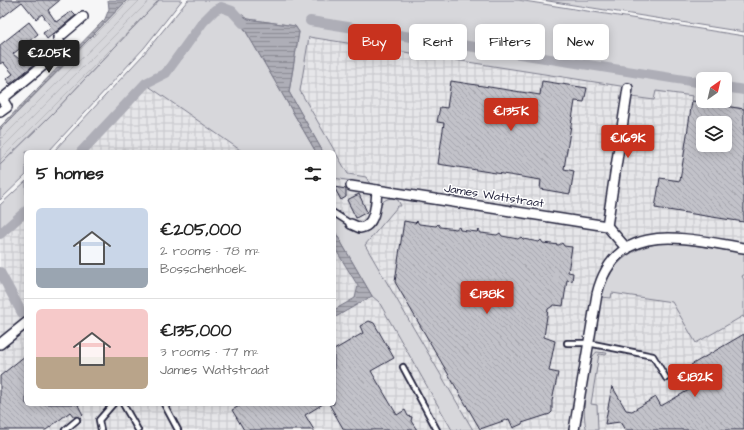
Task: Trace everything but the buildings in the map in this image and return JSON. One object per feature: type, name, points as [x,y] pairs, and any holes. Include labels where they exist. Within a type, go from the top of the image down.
[{"type":"street","points":[[0,112],[7,107],[1,97],[62,50],[58,38],[83,17]]},
{"type":"street","points":[[627,249],[607,226],[628,88]]},
{"type":"street","name":"James Wattstraat","points":[[351,186],[607,226]]},
{"type":"street","points":[[351,224],[360,228],[369,224],[374,213],[377,190]]},
{"type":"street","points":[[574,430],[588,343],[600,282],[611,264],[627,249],[643,241],[666,237],[744,248]]},
{"type":"street","points":[[0,344],[24,325]]},
{"type":"lane","points":[[336,214],[351,224]]},
{"type":"lane","points":[[567,343],[588,343],[653,356],[666,378]]},
{"type":"lane","points":[[403,368],[437,430]]},
{"type":"lane","points":[[101,430],[98,424],[100,418],[111,406]]},
{"type":"lane","points":[[124,406],[138,430]]},
{"type":"lane","points":[[165,406],[178,430]]},
{"type":"lane","points":[[64,430],[77,420]]},
{"type":"shaded area","points":[[108,0],[127,0],[0,130],[0,127],[105,19],[109,9]]},
{"type":"shaded area","points":[[127,0],[159,0],[53,113],[0,165],[0,130]]},
{"type":"shaded area","points":[[159,0],[182,0],[144,48],[50,150],[24,150],[24,177],[0,200],[0,165],[53,113]]},
{"type":"shaded area","points":[[188,0],[518,0],[744,36],[744,109],[732,107],[732,72],[696,72],[696,102],[692,101],[693,96],[656,91],[654,100],[632,97],[633,88],[455,60],[467,60],[467,24],[409,24],[409,53],[401,51],[401,24],[348,24],[348,43],[309,37],[300,91],[334,150],[322,150],[289,92],[299,32],[295,26],[248,19],[226,6],[217,6],[206,15],[165,70],[146,81],[79,150],[55,150],[143,55]]},
{"type":"shaded area","points":[[542,0],[744,0],[744,32]]},
{"type":"shaded area","points":[[220,9],[228,10],[241,23],[315,150],[240,150],[147,85],[166,75],[173,69],[214,13]]},
{"type":"shaded area","points":[[220,10],[348,33],[348,60],[401,60],[401,42],[409,44],[409,60],[467,60],[467,54],[475,55],[475,60],[501,60],[696,95],[696,108],[732,108],[732,102],[744,102],[744,430],[0,430],[0,221],[24,198],[24,406],[336,406],[336,150],[74,150]]},
{"type":"shaded area","points":[[237,11],[248,19],[295,26],[299,32],[289,92],[322,150],[315,150],[241,23],[233,14]]},
{"type":"shaded area","points":[[336,153],[348,174],[366,177],[370,184],[336,178]]},
{"type":"shaded area","points":[[24,183],[24,208],[0,230],[0,205]]},
{"type":"shaded area","points":[[392,198],[398,200],[401,206],[398,206],[365,245],[473,430],[452,430],[379,302],[372,296],[336,233],[336,216],[363,232],[370,230],[375,225],[381,204],[385,200]]},
{"type":"shaded area","points":[[336,233],[372,296],[336,317],[336,309],[355,298],[358,286],[336,250]]},
{"type":"shaded area","points":[[673,242],[744,253],[744,275],[742,276],[744,280],[744,318],[743,316],[696,343],[672,302],[612,293],[611,298],[601,297],[605,284],[611,273],[618,263],[627,256],[648,246]]},
{"type":"shaded area","points":[[597,352],[607,353],[606,355],[599,354],[591,404],[597,405],[598,430],[587,430],[584,414],[585,389],[590,365],[593,356]]},
{"type":"waterway","points":[[83,150],[146,83],[166,73],[203,22],[215,10],[221,7],[232,11],[243,23]]},
{"type":"waterway","points":[[310,21],[696,82]]},
{"type":"waterway","points":[[732,88],[744,90]]},
{"type":"waterway","points":[[0,234],[24,213]]},
{"type":"waterway","points":[[0,272],[22,313]]}]
